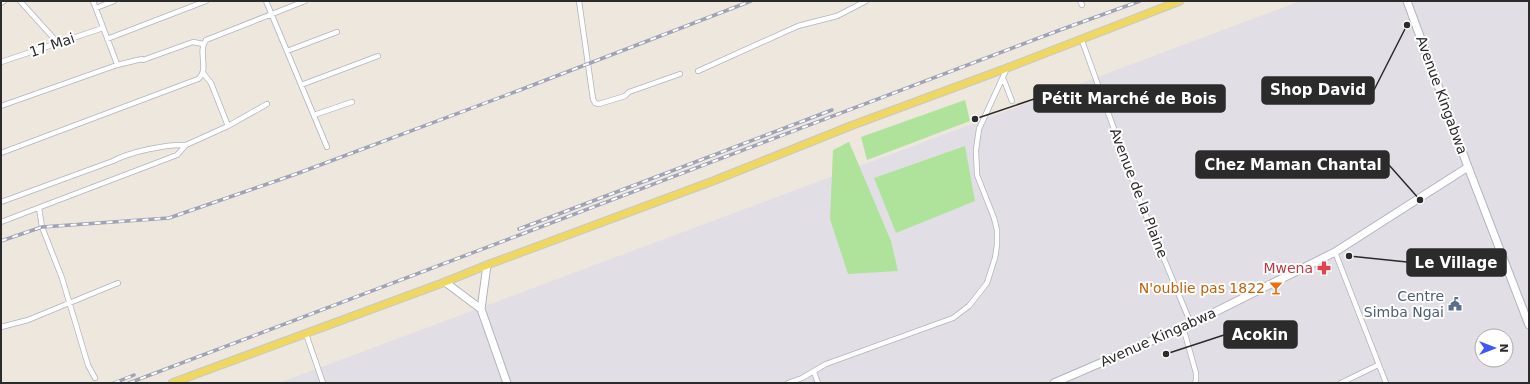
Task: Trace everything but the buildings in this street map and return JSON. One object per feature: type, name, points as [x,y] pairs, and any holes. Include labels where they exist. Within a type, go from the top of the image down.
[{"type":"main road","points":[[172,383],[699,186],[853,125],[1007,68],[1081,38],[1180,1]]},
{"type":"street","points":[[20,1],[58,43]]},
{"type":"street","points":[[93,1],[118,64]]},
{"type":"street","points":[[96,8],[114,1]]},
{"type":"street","points":[[107,39],[206,1]]},
{"type":"street","points":[[266,1],[327,147]]},
{"type":"street","points":[[1,153],[198,79],[203,73],[204,69],[202,53],[206,40],[305,1]]},
{"type":"street","points":[[579,1],[593,99],[595,103],[599,104],[625,96],[629,92],[680,74]]},
{"type":"street","points":[[698,70],[798,26],[837,16],[866,1]]},
{"type":"street","name":"Avenue Kingabwa","points":[[1407,1],[1468,167],[1529,325]]},
{"type":"street","name":"17 Mai","points":[[1,62],[103,28]]},
{"type":"street","points":[[287,51],[337,32]]},
{"type":"street","name":"Avenue de la Plaine","points":[[1081,38],[1140,199],[1191,324]]},
{"type":"street","points":[[1,106],[118,64],[143,60],[193,42],[204,44]]},
{"type":"street","points":[[301,84],[378,56]]},
{"type":"street","points":[[788,383],[814,372],[826,364],[953,318],[968,306],[987,283],[997,245],[997,230],[994,218],[977,175],[976,150],[979,129],[1007,68]]},
{"type":"street","points":[[203,73],[207,76],[211,83],[228,126]]},
{"type":"street","points":[[1003,78],[1012,101]]},
{"type":"street","points":[[314,115],[352,102]]},
{"type":"street","points":[[1,222],[177,155],[186,145],[228,126],[267,104]]},
{"type":"street","points":[[1,202],[113,161],[125,155],[174,145],[186,145]]},
{"type":"street","name":"Avenue Kingabwa","points":[[1054,383],[1191,324],[1335,252],[1468,167]]},
{"type":"street","points":[[39,208],[42,227],[62,278],[88,366],[95,378]]},
{"type":"street","points":[[1335,252],[1386,383]]},
{"type":"street","points":[[487,265],[481,309],[507,383]]},
{"type":"street","points":[[445,282],[481,309]]},
{"type":"street","points":[[1,327],[28,320],[118,283]]},
{"type":"street","points":[[1184,327],[1196,373],[1195,383]]},
{"type":"street","points":[[306,334],[323,383]]},
{"type":"street","points":[[1341,383],[1378,365]]},
{"type":"street","points":[[814,372],[818,383]]},
{"type":"shaded area","points":[[1301,1],[1529,1],[1529,383],[279,383]]},
{"type":"green space","points":[[965,100],[970,121],[867,160],[861,137]]},
{"type":"green space","points":[[849,142],[891,241],[898,271],[848,274],[830,219],[833,150]]},
{"type":"green space","points":[[965,146],[975,201],[896,233],[874,178]]},
{"type":"railway","points":[[1,241],[42,227],[169,218],[296,174],[751,1]]},
{"type":"railway","points":[[129,383],[1140,1]]},
{"type":"railway","points":[[519,229],[832,110]]},
{"type":"railway","points":[[114,383],[134,375]]},
{"type":"place","name":"Shop David","points":[[1407,25]]},
{"type":"place","name":"Pétit Marché de Bois","points":[[975,119]]},
{"type":"place","name":"Chez Maman Chantal","points":[[1420,200]]},
{"type":"place","name":"Le Village","points":[[1349,256]]},
{"type":"place","name":"Mwena","points":[[1324,268]]},
{"type":"place","name":"N'oublie pas 1822","points":[[1276,288]]},
{"type":"place","name":"Centre Simba Ngai","points":[[1455,304]]},
{"type":"place","name":"Acokin","points":[[1166,354]]}]
